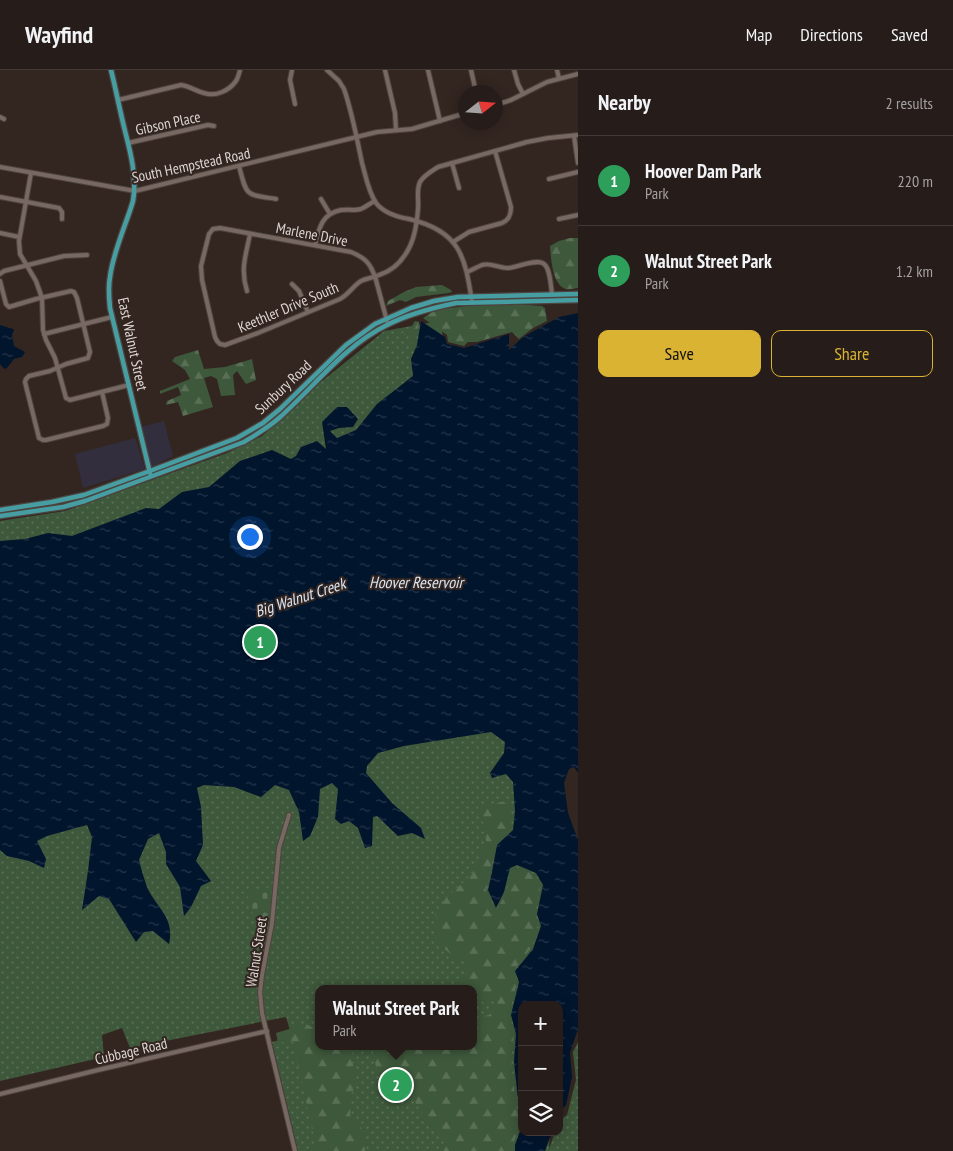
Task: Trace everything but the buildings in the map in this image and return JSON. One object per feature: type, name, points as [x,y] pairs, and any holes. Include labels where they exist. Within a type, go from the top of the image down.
[{"type":"main road","name":"East Walnut Street","points":[[111,70],[128,143],[135,191],[134,202],[110,276],[109,298],[150,474]]},
{"type":"main road","name":"Sunbury Road","points":[[150,474],[185,457],[226,443],[263,423],[280,409],[346,344],[375,324],[410,308],[458,297],[578,294]]},
{"type":"main road","name":"Sunbury Road","points":[[0,510],[72,498],[244,442],[279,418],[362,341],[388,325],[416,313],[456,303],[578,300]]},
{"type":"main road","points":[[0,516],[63,507],[97,497],[109,488],[150,474]]},
{"type":"street","points":[[118,100],[181,85],[202,93],[214,94],[225,91],[233,84],[240,70]]},
{"type":"street","points":[[292,70],[290,80],[295,104]]},
{"type":"street","points":[[327,70],[340,81],[344,89],[368,184],[375,201],[392,215],[438,229],[453,242],[462,255],[468,272],[472,302]]},
{"type":"street","points":[[384,70],[395,113],[396,130]]},
{"type":"street","points":[[428,70],[440,121]]},
{"type":"street","points":[[471,70],[474,85]]},
{"type":"street","points":[[514,70],[523,94]]},
{"type":"street","points":[[557,70],[559,78]]},
{"type":"street","points":[[503,103],[541,84],[578,74]]},
{"type":"street","points":[[236,80],[242,84]]},
{"type":"street","name":"South Hempstead Road","points":[[0,167],[135,191],[381,131],[412,128],[458,115]]},
{"type":"street","name":"Gibson Place","points":[[128,143],[208,125],[214,126]]},
{"type":"street","points":[[459,188],[452,163],[527,142],[576,136],[578,164]]},
{"type":"street","points":[[453,242],[469,232],[506,221],[510,217],[511,208],[495,151]]},
{"type":"street","name":"Keethler Drive South","points":[[220,344],[226,345],[267,330],[346,296],[359,282],[393,268],[405,255],[412,242],[418,210],[420,182],[425,175],[438,167],[452,163]]},
{"type":"street","points":[[239,166],[248,192],[254,195],[276,198]]},
{"type":"street","points":[[549,179],[578,172]]},
{"type":"street","points":[[31,173],[19,236],[19,248],[26,266],[36,281],[42,298],[44,334],[55,358],[64,396],[70,400],[129,385]]},
{"type":"street","points":[[0,197],[59,208],[62,212],[62,219]]},
{"type":"street","points":[[322,199],[330,214]]},
{"type":"street","points":[[315,245],[321,223],[330,214],[342,210],[360,209],[375,201]]},
{"type":"street","points":[[559,219],[578,215]]},
{"type":"street","name":"Marlene Drive","points":[[220,344],[215,338],[201,273],[203,255],[209,234],[213,229],[220,228],[351,252],[364,258],[375,277],[388,325]]},
{"type":"street","points":[[0,233],[19,236]]},
{"type":"street","points":[[247,291],[243,272],[250,234]]},
{"type":"street","points":[[0,274],[4,271],[64,256],[87,256]]},
{"type":"street","points":[[468,272],[486,264],[510,268],[541,262],[547,267],[552,294]]},
{"type":"street","points":[[0,281],[6,304],[9,307],[71,291],[74,292],[77,298],[90,355],[86,359],[29,376],[26,379],[25,382],[38,436],[46,440],[106,424],[108,418],[102,392]]},
{"type":"street","points":[[292,284],[299,292],[308,312]]},
{"type":"street","points":[[44,334],[112,317]]},
{"type":"street","name":"Walnut Street","points":[[289,815],[279,848],[272,923],[260,992],[262,1013],[295,1151]]},
{"type":"street","name":"Cubbage Road","points":[[0,1094],[267,1031]]},
{"type":"shaded area","points":[[164,421],[173,456],[152,467],[141,427]]},
{"type":"shaded area","points":[[135,438],[145,469],[83,488],[75,454]]},
{"type":"green space","points":[[570,238],[578,238],[578,288],[567,289],[561,286],[555,277],[550,246]]},
{"type":"green space","points":[[442,285],[452,292],[416,297],[406,302],[400,300],[386,306],[388,301],[416,287]]},
{"type":"green space","points":[[515,304],[542,306],[545,308],[547,321],[533,328],[519,339],[512,332],[477,342],[468,342],[464,346],[448,342],[447,335],[423,318],[435,310],[466,306]]},
{"type":"green space","points":[[415,321],[419,322],[414,346],[407,335],[401,334],[410,329]]},
{"type":"green space","points":[[439,321],[551,763],[559,1001],[518,1001],[518,1136],[550,1136],[549,1149],[554,1136],[563,1136],[563,1118],[567,1115],[576,1080],[573,1052],[578,1042],[578,1151],[298,1151],[272,1042],[292,1037],[286,1017],[130,1048],[122,1028],[102,1035],[104,1057],[0,1081],[0,521],[65,511],[227,453],[262,436],[316,386],[384,331]]},
{"type":"green space","points":[[198,350],[204,369],[225,367],[252,359],[256,380],[246,384],[237,371],[233,375],[235,395],[221,396],[217,379],[211,376],[204,378],[213,407],[183,416],[178,402],[166,405],[167,401],[181,395],[178,387],[160,394],[160,391],[190,379],[185,370],[172,361],[175,357]]},
{"type":"green space","points":[[502,802],[511,803],[510,830],[496,845],[486,890],[496,910],[506,894],[512,870],[516,867],[535,875],[541,885],[534,914],[538,930],[531,948],[514,970],[517,981],[509,1016],[514,1034],[511,1062],[518,1130],[512,1151],[438,1151],[443,1150],[444,1144],[434,1124],[430,1125],[416,1104],[411,1088],[398,1084],[377,1072],[373,1050],[477,1050],[477,1018],[489,1015],[497,1004],[495,1000],[477,1003],[477,985],[461,984],[467,961],[455,958],[439,944],[434,929],[440,923],[435,914],[446,898],[475,870],[486,841],[485,827],[478,806]]},
{"type":"green space","points":[[272,887],[265,934],[246,902],[249,891]]},
{"type":"green space","points":[[306,1024],[312,1027],[315,1026],[315,1050],[355,1050],[351,1054],[356,1080],[351,1098],[350,1115],[366,1136],[367,1146],[365,1151],[317,1151],[293,1041],[278,1043],[276,1033]]},
{"type":"water","name":"Hoover Reservoir","points":[[578,313],[578,773],[574,767],[569,769],[564,783],[568,813],[578,840],[578,1031],[570,1053],[572,1077],[566,1105],[563,1108],[563,1001],[518,1001],[518,1100],[514,1062],[516,1034],[511,1015],[519,982],[515,971],[533,949],[541,926],[537,914],[543,885],[536,873],[517,865],[510,868],[504,892],[496,908],[488,890],[497,845],[513,830],[515,811],[513,782],[506,774],[492,778],[490,773],[504,753],[505,742],[491,732],[404,746],[378,753],[367,766],[366,773],[392,803],[421,828],[425,839],[412,833],[398,836],[377,816],[373,817],[372,846],[365,848],[358,828],[349,821],[341,824],[335,819],[338,789],[332,783],[320,789],[318,817],[310,836],[303,841],[299,812],[289,790],[275,785],[261,797],[234,787],[204,785],[197,788],[201,807],[203,845],[196,861],[211,881],[201,886],[191,907],[184,916],[180,887],[166,864],[166,852],[159,833],[148,839],[139,860],[147,887],[170,927],[169,944],[153,931],[144,932],[136,942],[109,899],[99,896],[82,910],[92,837],[87,825],[47,836],[37,841],[46,859],[44,868],[29,861],[7,856],[0,850],[0,541],[25,539],[48,533],[72,536],[146,508],[159,509],[182,492],[209,487],[240,461],[272,450],[291,459],[296,456],[301,447],[317,441],[326,449],[322,422],[337,407],[347,407],[358,419],[353,427],[330,431],[337,438],[356,430],[377,404],[413,376],[411,359],[417,345],[421,321],[445,337],[447,344],[464,348],[509,334],[509,350],[523,337],[559,317]]},
{"type":"water","points":[[0,325],[14,330],[12,335],[14,346],[25,352],[22,357],[14,359],[4,369],[0,364]]},
{"type":"water","name":"Hoover Reservoir","points":[[518,1136],[551,1136],[545,1151],[515,1151]]},
{"type":"place","name":"Hoover Dam Park","points":[[260,642]]},
{"type":"place","name":"Walnut Street Park","points":[[396,1085]]},
{"type":"water label","name":"Big Walnut Creek","points":[[300,597]]}]
